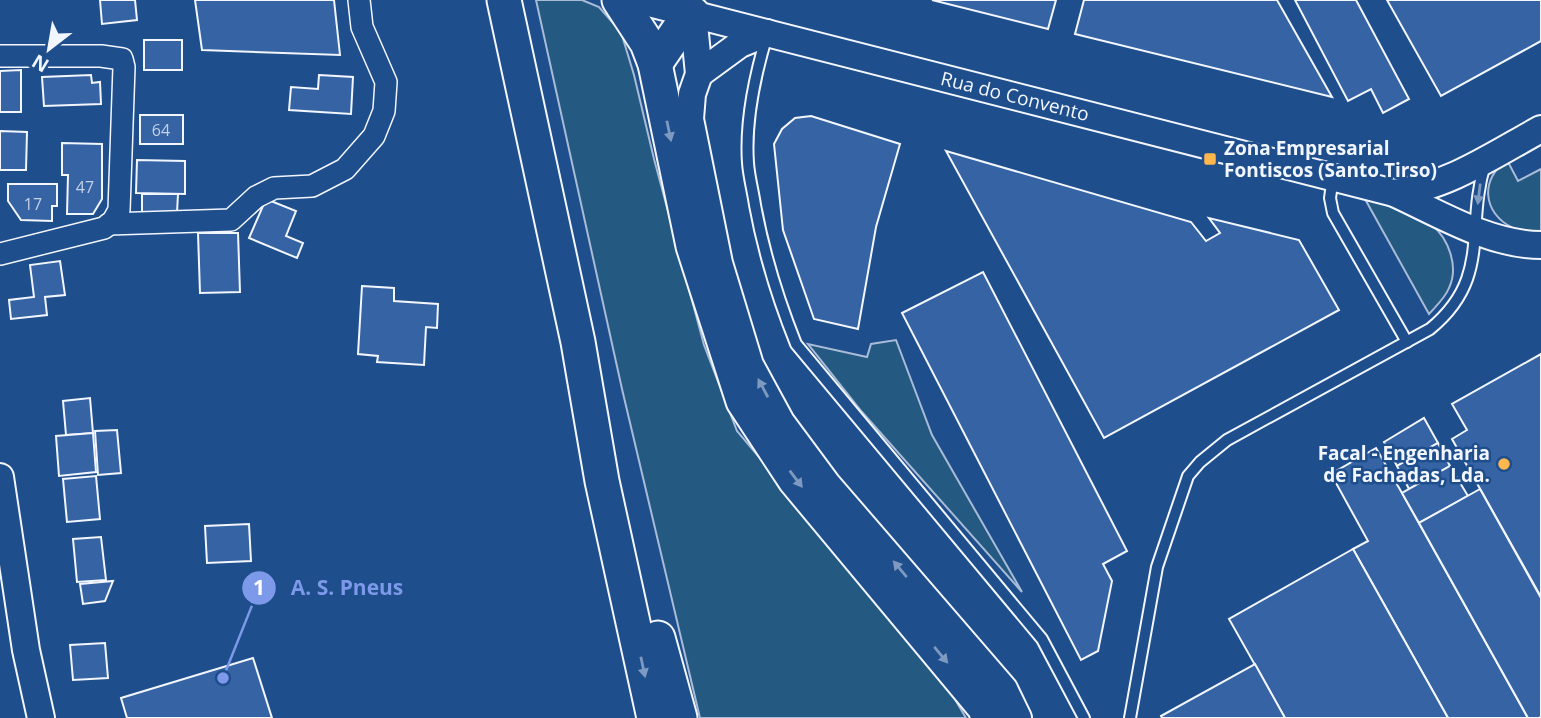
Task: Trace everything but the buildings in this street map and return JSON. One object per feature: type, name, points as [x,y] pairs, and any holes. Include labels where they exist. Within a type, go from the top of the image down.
[{"type":"main road","points":[[504,0],[578,342],[602,481],[654,718]]},
{"type":"main road","points":[[618,0],[647,43],[655,64],[693,246],[743,401],[795,480],[984,707],[989,718]]},
{"type":"main road","points":[[655,64],[693,14]]},
{"type":"main road","points":[[578,342],[680,718]]},
{"type":"street","points":[[109,224],[231,220],[256,197],[274,188],[312,186],[345,169],[374,136],[384,111],[386,92],[386,82],[362,27],[359,0]]},
{"type":"street","name":"Rua do Convento","points":[[637,0],[1394,193],[1477,231],[1522,245],[1541,245]]},
{"type":"street","points":[[693,14],[699,74],[692,94],[690,119],[719,263],[750,365],[781,422],[827,484],[1004,689],[1018,718]]},
{"type":"street","points":[[699,74],[740,44],[768,33]]},
{"type":"street","points":[[0,56],[102,56],[122,59],[124,67],[119,210],[104,228],[0,254]]},
{"type":"street","points":[[1394,193],[1433,185],[1541,129]]},
{"type":"street","points":[[0,477],[26,650],[41,718]]},
{"type":"lane","points":[[768,33],[750,113],[748,162],[763,250],[796,344],[1042,639],[1084,718]]},
{"type":"lane","points":[[1130,718],[1157,567],[1188,476],[1200,462],[1227,440],[1430,329],[1448,314],[1463,291],[1472,262],[1477,231],[1478,194],[1487,158]]},
{"type":"lane","points":[[1333,177],[1330,198],[1334,213],[1407,342]]},
{"type":"shaded area","points":[[536,0],[582,0],[599,7],[621,32],[704,345],[737,431],[936,667],[966,718],[700,718],[622,389]]},
{"type":"shaded area","points":[[1507,160],[1518,181],[1541,169],[1541,232],[1513,228],[1495,214],[1490,205],[1488,196],[1492,177]]},
{"type":"shaded area","points":[[1365,199],[1416,215],[1431,224],[1443,237],[1452,262],[1452,280],[1445,295],[1429,314]]},
{"type":"shaded area","points":[[896,340],[932,435],[1022,592],[862,412],[808,344],[867,357],[871,344]]},
{"type":"place","name":"Zona Empresarial Fontiscos (Santo Tirso)","points":[[1210,159]]},
{"type":"place","name":"Facal - Engenharia de Fachadas, Lda.","points":[[1504,464]]},
{"type":"place","name":"A. S. Pneus","points":[[223,678]]}]
